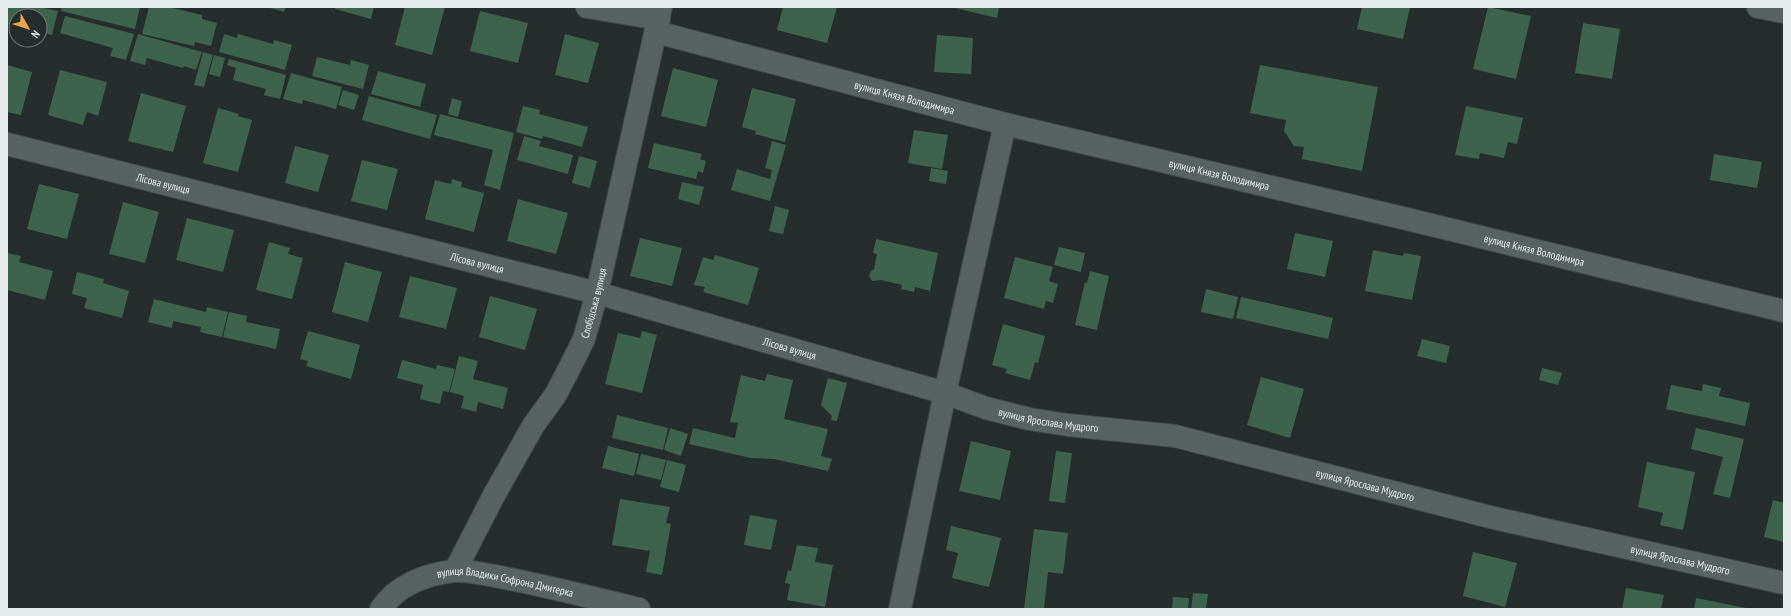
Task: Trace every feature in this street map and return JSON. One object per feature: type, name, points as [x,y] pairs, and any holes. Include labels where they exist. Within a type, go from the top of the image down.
[{"type":"street","name":"вулиця Князя Володимира","points":[[587,7],[659,19],[1006,124],[1404,218],[1784,311]]},
{"type":"street","points":[[1758,7],[1784,12]]},
{"type":"street","name":"Слобідська вулиця","points":[[455,571],[493,497],[533,426],[556,394],[584,339],[597,293],[659,19]]},
{"type":"street","points":[[900,609],[945,393],[1006,124]]},
{"type":"street","name":"Лісова вулиця","points":[[7,144],[597,293],[945,393]]},
{"type":"street","name":"вулиця Ярослава Мудрого","points":[[945,393],[986,408],[1029,419],[1068,425],[1175,436],[1494,518],[1784,583]]},
{"type":"street","name":"вулиця Владики Софрона Дмитерка","points":[[381,609],[393,595],[406,586],[434,575],[455,571],[527,582],[638,609]]},
{"type":"building","points":[[7,7],[44,8],[8,8],[7,24]]},
{"type":"building","points":[[62,7],[140,7],[135,29],[61,11]]},
{"type":"building","points":[[149,7],[168,7],[202,15],[202,19],[217,23],[211,46],[195,42],[194,46],[142,34]]},
{"type":"building","points":[[266,7],[286,7],[284,12]]},
{"type":"building","points":[[336,7],[374,7],[371,19],[335,9]]},
{"type":"building","points":[[405,7],[445,7],[432,55],[395,45]]},
{"type":"building","points":[[783,7],[837,7],[827,43],[777,30]]},
{"type":"building","points":[[951,7],[999,7],[997,18]]},
{"type":"building","points":[[1362,7],[1410,7],[1403,39],[1357,29]]},
{"type":"building","points":[[1488,7],[1531,16],[1516,79],[1473,69]]},
{"type":"building","points":[[48,9],[58,11],[52,35],[48,34]]},
{"type":"building","points":[[480,11],[528,23],[518,63],[470,51]]},
{"type":"building","points":[[65,16],[134,34],[126,60],[110,56],[113,48],[60,33]]},
{"type":"building","points":[[1583,23],[1620,29],[1612,79],[1575,73]]},
{"type":"building","points":[[138,34],[202,52],[196,70],[147,58],[145,65],[130,61]]},
{"type":"building","points":[[224,34],[237,38],[238,34],[273,44],[274,40],[292,45],[285,70],[219,52]]},
{"type":"building","points":[[565,34],[599,43],[588,83],[555,75]]},
{"type":"building","points":[[937,35],[973,38],[971,74],[934,72]]},
{"type":"building","points":[[203,52],[213,55],[204,87],[194,85]]},
{"type":"building","points":[[214,55],[225,58],[220,77],[209,74]]},
{"type":"building","points":[[317,57],[350,65],[351,60],[369,65],[363,89],[312,76]]},
{"type":"building","points":[[229,59],[286,75],[280,99],[264,95],[266,89],[233,80],[236,68],[227,65]]},
{"type":"building","points":[[7,65],[32,72],[21,115],[7,112]]},
{"type":"building","points":[[1260,65],[1378,87],[1362,171],[1302,159],[1304,147],[1294,146],[1284,131],[1286,120],[1250,113]]},
{"type":"building","points":[[673,68],[718,80],[706,127],[661,116]]},
{"type":"building","points":[[60,70],[107,82],[98,116],[87,112],[83,125],[48,115]]},
{"type":"building","points":[[378,71],[426,84],[420,107],[371,94]]},
{"type":"building","points":[[291,73],[342,87],[336,109],[303,100],[302,104],[283,99]]},
{"type":"building","points":[[752,88],[796,99],[785,142],[755,134],[756,131],[742,127]]},
{"type":"building","points":[[343,90],[359,95],[354,110],[338,105]]},
{"type":"building","points":[[141,93],[186,106],[173,152],[128,141]]},
{"type":"building","points":[[369,96],[437,115],[430,139],[362,120]]},
{"type":"building","points":[[452,98],[462,101],[458,117],[448,114]]},
{"type":"building","points":[[523,106],[540,110],[539,114],[588,127],[582,147],[543,136],[542,139],[516,132]]},
{"type":"building","points":[[1466,106],[1523,118],[1517,144],[1508,142],[1504,158],[1480,153],[1479,159],[1455,155]]},
{"type":"building","points":[[218,108],[239,114],[238,116],[252,120],[238,172],[203,163]]},
{"type":"building","points":[[440,114],[514,133],[500,190],[484,185],[493,150],[434,135]]},
{"type":"building","points":[[914,130],[948,135],[942,169],[908,163]]},
{"type":"building","points":[[524,136],[541,141],[539,146],[573,155],[568,174],[517,160]]},
{"type":"building","points":[[772,141],[786,145],[770,201],[731,190],[737,169],[770,179],[772,170],[765,168]]},
{"type":"building","points":[[654,143],[702,154],[700,159],[706,161],[703,173],[698,171],[696,179],[648,168]]},
{"type":"building","points":[[295,146],[329,155],[318,192],[285,183]]},
{"type":"building","points":[[1714,154],[1762,162],[1757,188],[1710,180]]},
{"type":"building","points":[[579,156],[597,161],[590,188],[572,183]]},
{"type":"building","points":[[362,160],[398,169],[387,210],[351,201]]},
{"type":"building","points":[[931,168],[948,171],[946,184],[929,181]]},
{"type":"building","points":[[452,179],[462,182],[461,187],[484,193],[474,232],[425,219],[435,180],[451,184]]},
{"type":"building","points":[[682,182],[704,187],[699,205],[678,199]]},
{"type":"building","points":[[39,184],[79,194],[67,239],[27,229]]},
{"type":"building","points":[[518,199],[568,213],[556,254],[507,241]]},
{"type":"building","points":[[123,202],[159,212],[145,263],[109,254]]},
{"type":"building","points":[[775,206],[789,210],[783,234],[769,231]]},
{"type":"building","points":[[187,218],[234,230],[223,272],[176,260]]},
{"type":"building","points":[[1295,233],[1333,241],[1325,277],[1287,269]]},
{"type":"building","points":[[640,238],[682,248],[672,286],[630,276]]},
{"type":"building","points":[[876,239],[938,253],[930,291],[915,287],[914,292],[901,289],[902,285],[881,280],[872,281],[869,276],[871,271],[874,269],[877,254],[873,253]]},
{"type":"building","points":[[269,242],[290,248],[288,254],[303,258],[292,299],[256,290]]},
{"type":"building","points":[[1059,247],[1085,253],[1081,272],[1054,265]]},
{"type":"building","points":[[1373,250],[1403,256],[1404,253],[1421,256],[1412,300],[1365,291]]},
{"type":"building","points":[[7,253],[21,256],[19,262],[53,271],[45,300],[7,290]]},
{"type":"building","points":[[715,255],[759,268],[748,305],[703,292],[705,287],[694,285],[703,257],[713,260]]},
{"type":"building","points":[[1015,257],[1053,267],[1049,281],[1058,284],[1053,303],[1046,301],[1044,309],[1004,298]]},
{"type":"building","points":[[345,262],[382,272],[368,322],[332,312]]},
{"type":"building","points":[[1090,271],[1109,276],[1097,330],[1075,325],[1085,282],[1087,283]]},
{"type":"building","points":[[77,272],[104,279],[103,283],[129,291],[122,318],[84,308],[87,298],[72,294]]},
{"type":"building","points":[[410,276],[457,288],[446,329],[399,317]]},
{"type":"building","points":[[1206,289],[1238,297],[1233,319],[1201,312]]},
{"type":"building","points":[[490,296],[537,309],[525,350],[479,337]]},
{"type":"building","points":[[1241,297],[1333,318],[1328,339],[1236,318]]},
{"type":"building","points":[[154,299],[206,312],[207,307],[228,312],[222,337],[200,332],[201,327],[173,321],[172,328],[148,322]]},
{"type":"building","points":[[229,312],[247,316],[246,322],[280,329],[276,349],[223,337]]},
{"type":"building","points":[[1003,324],[1045,336],[1038,363],[1035,362],[1030,380],[1005,373],[1007,369],[992,365]]},
{"type":"building","points":[[308,331],[360,345],[351,379],[306,366],[308,361],[300,359]]},
{"type":"building","points":[[642,331],[657,335],[642,393],[605,384],[618,333],[640,338]]},
{"type":"building","points":[[1422,339],[1450,346],[1446,363],[1417,356]]},
{"type":"building","points":[[459,356],[478,361],[473,379],[508,388],[503,409],[478,402],[476,412],[461,408],[464,396],[450,392]]},
{"type":"building","points":[[402,360],[436,369],[437,365],[455,369],[449,392],[443,391],[440,404],[420,399],[423,385],[397,378]]},
{"type":"building","points":[[1542,368],[1562,373],[1558,385],[1539,380]]},
{"type":"building","points":[[767,374],[793,380],[784,419],[828,429],[821,456],[832,459],[828,471],[774,459],[751,458],[689,444],[693,428],[735,438],[738,423],[730,422],[741,375],[765,381]]},
{"type":"building","points":[[1261,377],[1304,389],[1290,438],[1247,425]]},
{"type":"building","points":[[828,378],[847,383],[837,421],[831,420],[832,416],[821,405]]},
{"type":"building","points":[[1703,384],[1721,388],[1719,396],[1750,403],[1745,426],[1666,409],[1671,385],[1702,391]]},
{"type":"building","points":[[617,415],[668,428],[663,450],[612,438]]},
{"type":"building","points":[[670,428],[688,434],[681,456],[664,450]]},
{"type":"building","points":[[1696,428],[1744,439],[1730,498],[1713,494],[1723,457],[1691,449]]},
{"type":"building","points":[[971,441],[1011,451],[1000,500],[959,491]]},
{"type":"building","points":[[608,446],[639,454],[634,476],[602,468]]},
{"type":"building","points":[[1056,451],[1072,453],[1065,503],[1049,501]]},
{"type":"building","points":[[641,454],[666,460],[661,480],[636,474]]},
{"type":"building","points":[[667,460],[686,465],[679,492],[660,487]]},
{"type":"building","points":[[1647,462],[1695,472],[1683,530],[1660,525],[1663,513],[1638,507]]},
{"type":"building","points":[[620,499],[670,507],[666,523],[671,524],[662,575],[646,572],[650,551],[612,545]]},
{"type":"building","points":[[1773,500],[1784,503],[1784,542],[1764,537]]},
{"type":"building","points":[[750,515],[777,520],[771,550],[744,545]]},
{"type":"building","points":[[951,526],[1001,538],[989,587],[952,578],[958,553],[946,550]]},
{"type":"building","points":[[1034,529],[1068,533],[1063,574],[1048,572],[1044,609],[1024,609]]},
{"type":"building","points":[[797,545],[818,548],[815,562],[833,565],[825,607],[787,600],[790,584],[785,583],[788,570],[791,571]]},
{"type":"building","points":[[1473,552],[1517,563],[1505,607],[1463,596]]},
{"type":"building","points":[[1626,588],[1664,595],[1661,609],[1622,609]]},
{"type":"building","points":[[1193,593],[1208,594],[1206,609],[1191,609]]},
{"type":"building","points":[[1173,597],[1189,598],[1188,609],[1172,609]]},
{"type":"building","points":[[1696,598],[1746,608],[1746,609],[1694,609]]}]
